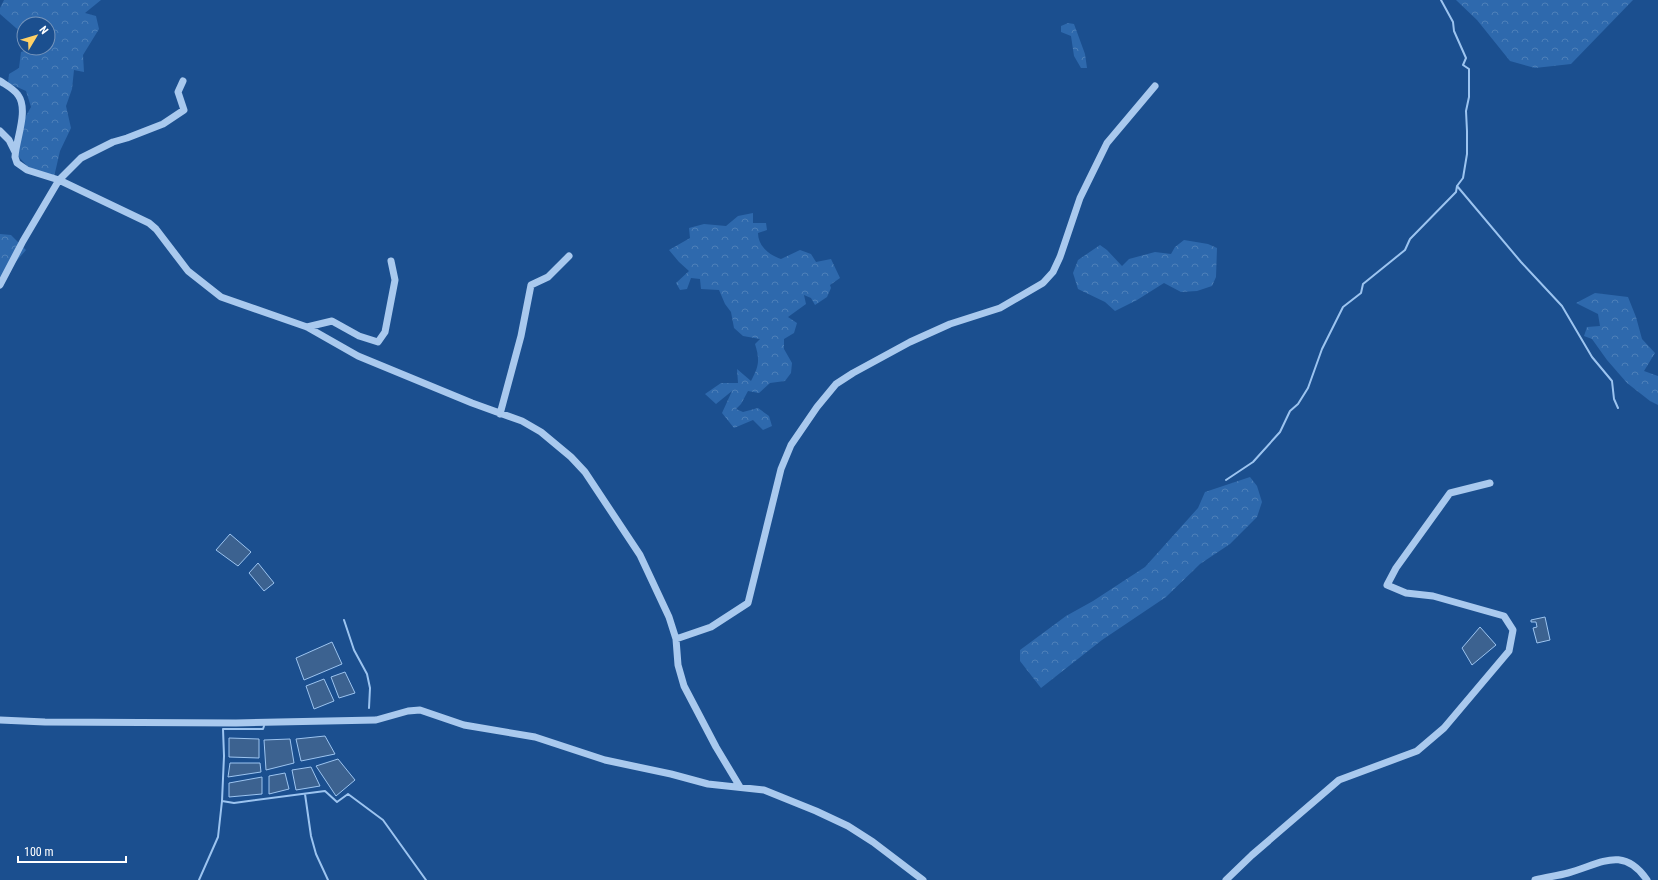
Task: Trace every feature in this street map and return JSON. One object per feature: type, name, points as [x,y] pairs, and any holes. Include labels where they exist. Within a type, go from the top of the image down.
[{"type":"street","points":[[0,81],[17,94],[22,102],[22,114],[16,152],[17,163],[27,170],[59,180],[149,223],[188,271],[221,297],[307,327],[358,356],[500,414],[522,421],[556,443],[585,472],[640,555],[669,617],[676,639],[678,665],[684,686],[716,747],[740,788]]},
{"type":"street","points":[[0,285],[23,241],[59,180],[81,158],[113,142],[158,126],[180,114],[184,110],[178,92],[182,81]]},
{"type":"street","points":[[676,639],[711,627],[748,603],[781,469],[791,445],[805,423],[836,384],[910,342],[950,324],[1000,308],[1044,283],[1053,272],[1060,257],[1080,198],[1107,143],[1155,86]]},
{"type":"street","points":[[0,131],[9,140],[16,152]]},
{"type":"street","points":[[500,414],[521,336],[531,285],[548,277],[569,256]]},
{"type":"street","points":[[307,327],[332,321],[359,336],[378,342],[385,332],[395,280],[391,261]]},
{"type":"street","points":[[1226,880],[1252,855],[1339,780],[1417,751],[1444,728],[1509,651],[1512,630],[1504,616],[1433,596],[1406,593],[1386,585],[1396,568],[1450,493],[1490,483]]},
{"type":"street","points":[[0,720],[45,722],[236,723],[376,720],[408,711],[420,710],[464,725],[535,737],[605,760],[671,774],[708,784],[764,790],[848,826],[873,842],[922,880]]},
{"type":"street","points":[[1535,880],[1568,873],[1601,861],[1623,859],[1640,870],[1647,880]]},
{"type":"green space","points":[[4,0],[101,0],[85,13],[96,16],[99,29],[83,55],[84,72],[74,70],[72,89],[66,106],[71,128],[60,151],[54,177],[28,167],[17,155],[22,123],[31,107],[26,91],[8,83],[9,74],[19,68],[20,56],[56,56],[56,16],[16,16],[16,28],[0,14],[0,8]]},
{"type":"green space","points":[[1456,0],[1633,0],[1571,64],[1535,68],[1510,61],[1477,20]]},
{"type":"green space","points":[[1068,23],[1074,24],[1085,54],[1087,68],[1081,68],[1074,56],[1071,36],[1061,32],[1061,26]]},
{"type":"green space","points":[[753,213],[753,223],[766,223],[767,230],[758,233],[758,238],[762,246],[772,255],[781,259],[800,250],[811,254],[816,262],[831,259],[840,278],[830,285],[831,288],[827,297],[815,305],[811,298],[804,295],[806,304],[788,317],[797,323],[794,333],[784,339],[784,349],[792,363],[791,373],[785,381],[770,383],[759,393],[748,391],[741,404],[736,409],[743,412],[758,408],[769,416],[772,426],[763,430],[753,420],[734,428],[722,413],[732,391],[716,404],[705,394],[721,383],[738,383],[737,369],[751,381],[758,363],[758,354],[755,344],[760,339],[743,336],[734,328],[731,312],[725,304],[719,290],[701,289],[700,279],[691,278],[687,289],[680,290],[676,283],[689,271],[669,250],[690,238],[689,228],[704,224],[726,226],[738,216]]},
{"type":"green space","points":[[0,234],[11,235],[26,250],[0,280]]},
{"type":"green space","points":[[1184,240],[1208,244],[1217,248],[1216,277],[1212,286],[1197,291],[1181,292],[1164,283],[1137,300],[1115,311],[1105,302],[1078,289],[1073,273],[1078,260],[1100,245],[1107,250],[1122,266],[1129,259],[1155,252],[1171,254],[1175,247]]},
{"type":"green space","points":[[1595,293],[1628,297],[1636,317],[1642,339],[1655,353],[1644,371],[1658,376],[1658,405],[1650,401],[1627,383],[1607,360],[1592,339],[1584,336],[1587,327],[1600,326],[1598,314],[1576,303]]},
{"type":"green space","points":[[1250,477],[1257,486],[1262,502],[1257,517],[1230,544],[1200,564],[1166,597],[1102,640],[1041,688],[1020,661],[1020,650],[1066,616],[1093,601],[1145,567],[1198,508],[1205,492]]},
{"type":"shaded area","points":[[230,534],[251,552],[238,566],[216,550]]},
{"type":"shaded area","points":[[258,563],[274,583],[264,591],[249,573]]},
{"type":"shaded area","points":[[1545,617],[1550,640],[1537,643],[1533,628],[1537,627],[1536,622],[1531,622],[1531,620]]},
{"type":"shaded area","points":[[1480,627],[1496,645],[1472,665],[1462,648]]},
{"type":"shaded area","points":[[332,642],[342,664],[304,680],[296,658]]},
{"type":"shaded area","points":[[345,672],[355,693],[339,698],[331,677]]},
{"type":"shaded area","points":[[324,679],[334,701],[314,709],[306,686]]},
{"type":"shaded area","points":[[325,736],[335,754],[301,761],[296,739]]},
{"type":"shaded area","points":[[229,738],[259,739],[259,758],[229,757]]},
{"type":"shaded area","points":[[290,739],[294,763],[266,770],[264,740]]},
{"type":"shaded area","points":[[338,759],[355,780],[336,796],[316,766]]},
{"type":"shaded area","points":[[230,763],[260,763],[261,772],[228,777]]},
{"type":"shaded area","points":[[311,767],[320,786],[296,790],[292,770]]},
{"type":"shaded area","points":[[285,773],[289,789],[269,794],[269,776]]},
{"type":"shaded area","points":[[262,777],[262,794],[229,797],[229,783]]},
{"type":"waterway","points":[[1226,480],[1253,462],[1280,432],[1290,411],[1298,404],[1308,388],[1322,349],[1343,307],[1361,293],[1363,284],[1405,250],[1410,239],[1456,192],[1457,186],[1463,178],[1467,154],[1466,111],[1469,97],[1469,69],[1463,65],[1466,58],[1454,31],[1453,22],[1441,0]]},
{"type":"waterway","points":[[1457,186],[1521,262],[1562,306],[1592,357],[1612,381],[1614,399],[1618,408]]},
{"type":"waterway","points":[[344,620],[354,650],[367,674],[370,688],[369,708]]},
{"type":"waterway","points":[[199,880],[218,837],[222,801],[224,756],[223,729],[263,729],[264,726]]},
{"type":"waterway","points":[[222,801],[234,803],[325,791],[337,802],[348,794],[383,820],[426,880]]},
{"type":"waterway","points":[[305,794],[311,836],[316,854],[328,880]]}]
